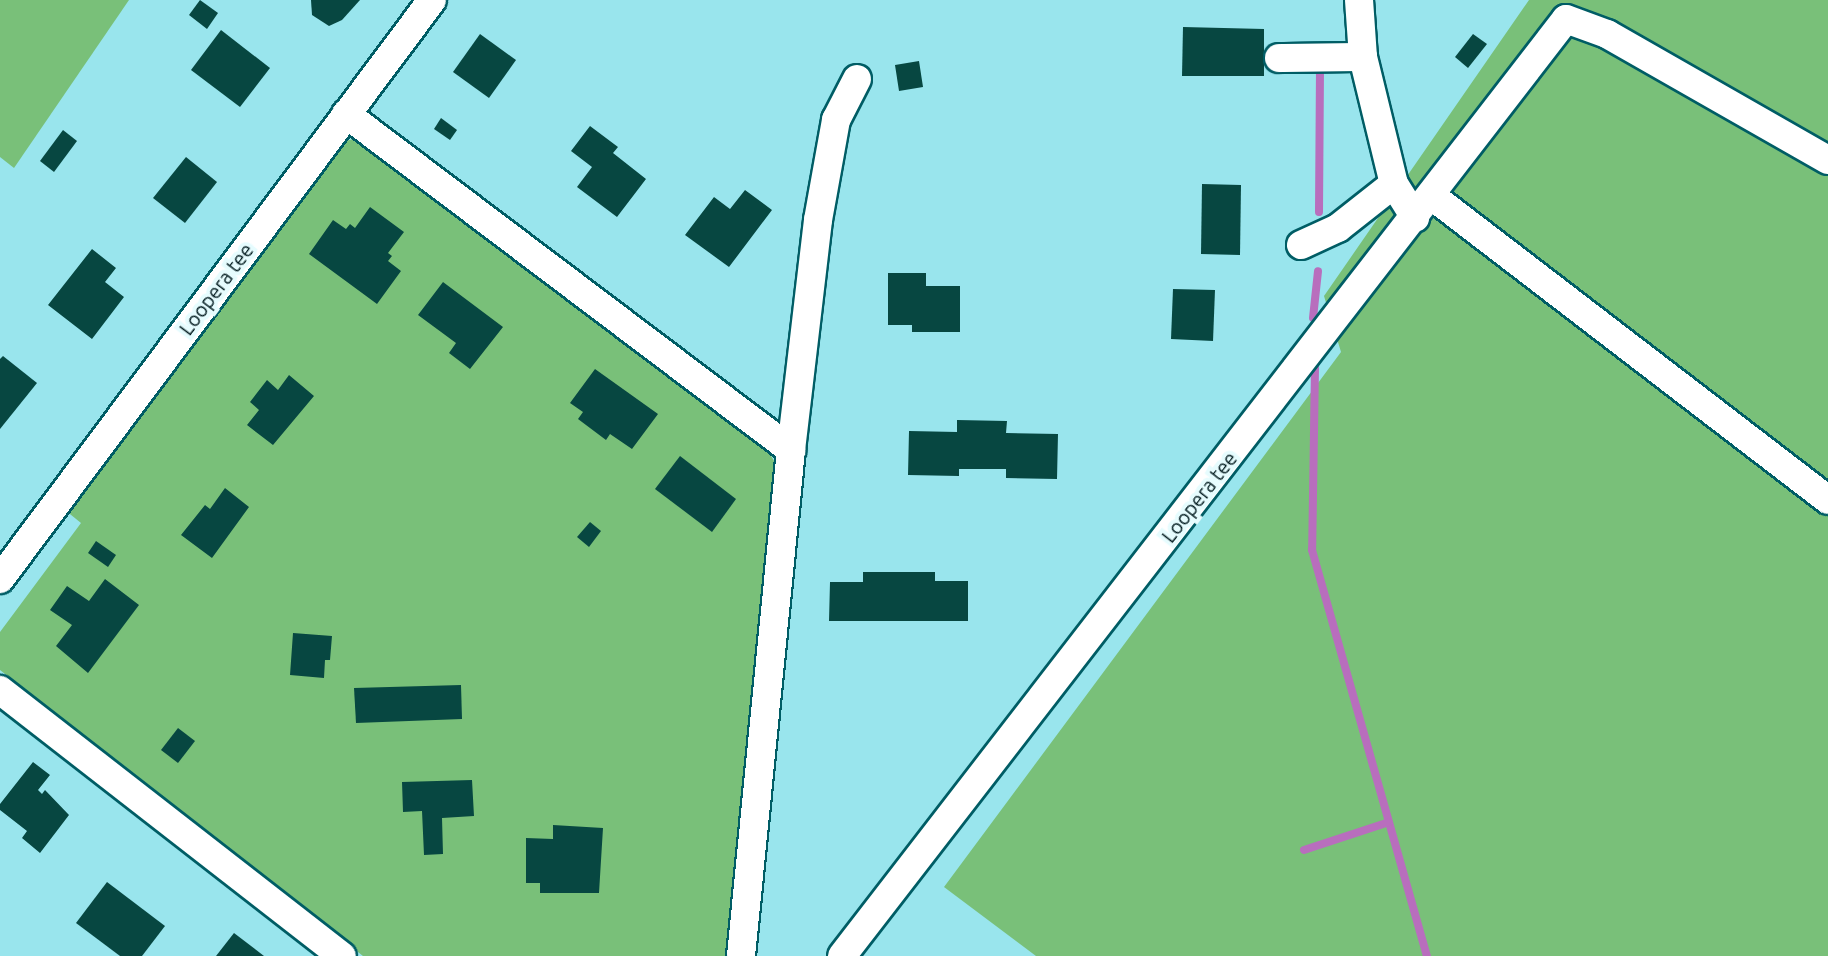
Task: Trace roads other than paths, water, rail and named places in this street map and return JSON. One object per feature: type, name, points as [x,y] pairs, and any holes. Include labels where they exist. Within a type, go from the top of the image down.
[{"type":"street","name":"Loopera tee","points":[[0,579],[432,0]]},
{"type":"street","points":[[1359,0],[1363,57],[1394,184],[1828,500]]},
{"type":"street","name":"Loopera tee","points":[[842,956],[1424,207],[1566,19],[1607,34],[1828,160]]},
{"type":"street","points":[[1279,58],[1363,57]]},
{"type":"street","points":[[741,956],[791,450],[818,220],[836,120],[857,79]]},
{"type":"street","points":[[346,114],[791,450]]},
{"type":"street","points":[[1301,245],[1338,228],[1394,184]]},
{"type":"street","points":[[0,690],[342,956]]},
{"type":"waterway","points":[[1319,212],[1320,70]]},
{"type":"waterway","points":[[1313,318],[1318,271]]},
{"type":"waterway","points":[[1315,368],[1312,550],[1427,956]]},
{"type":"waterway","points":[[1304,850],[1389,822]]}]
